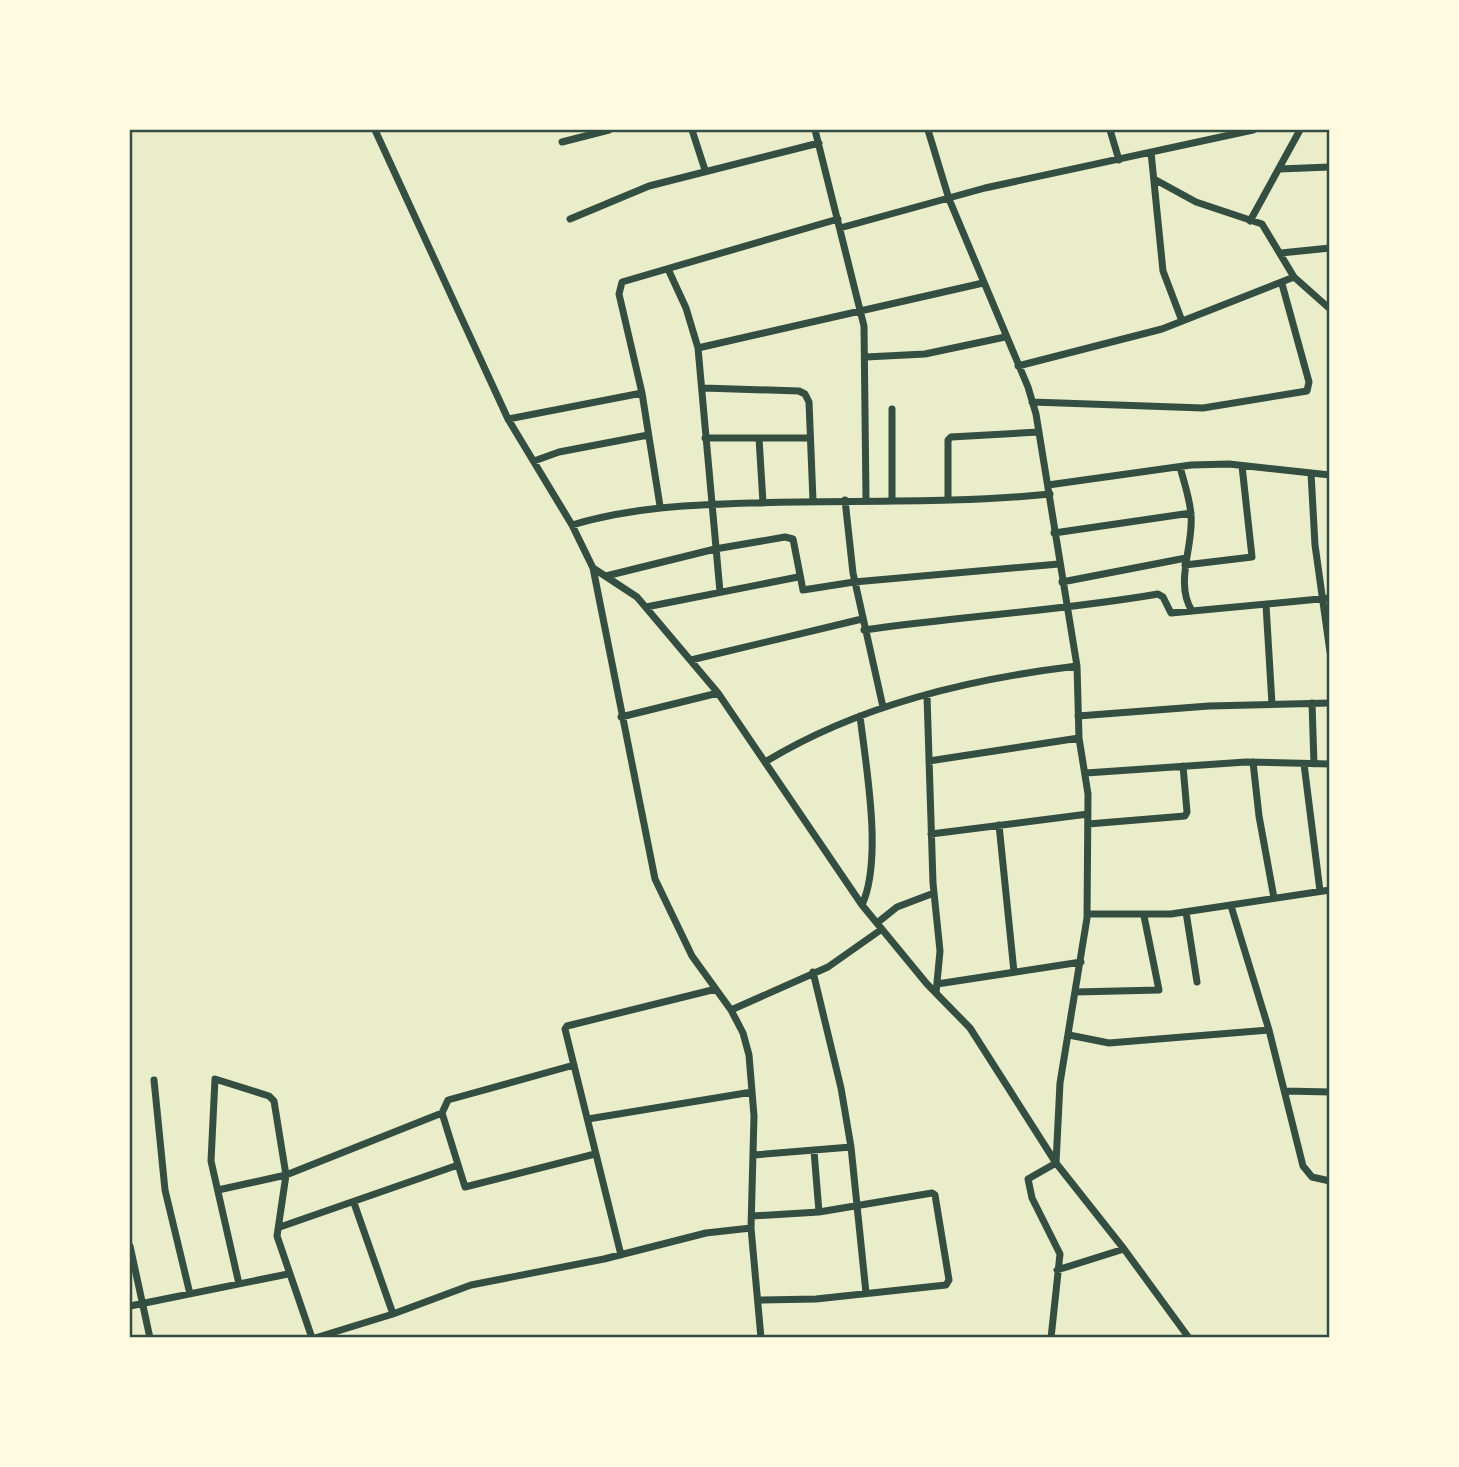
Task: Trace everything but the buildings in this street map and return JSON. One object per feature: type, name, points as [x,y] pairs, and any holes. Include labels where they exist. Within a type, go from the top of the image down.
[{"type":"street","points":[[376,130],[509,419],[572,525],[593,568],[655,879],[692,956],[731,1010],[749,1055],[754,1156],[751,1228],[761,1338]]},
{"type":"street","points":[[562,142],[609,130]]},
{"type":"street","points":[[692,130],[705,170]]},
{"type":"street","points":[[815,130],[860,313],[866,357],[866,499]]},
{"type":"street","points":[[928,130],[948,199],[1032,402],[1050,494],[1077,666],[1079,738],[1086,773],[1088,814],[1087,914],[1056,1121],[1056,1163]]},
{"type":"street","points":[[1110,130],[1119,160]]},
{"type":"street","points":[[660,506],[642,393],[620,288],[622,282],[985,188],[1253,130]]},
{"type":"street","points":[[1250,221],[1300,130]]},
{"type":"street","points":[[570,219],[649,186],[819,143]]},
{"type":"street","points":[[1151,152],[1163,271],[1182,321]]},
{"type":"street","points":[[1279,169],[1329,167]]},
{"type":"street","points":[[1154,179],[1196,202],[1262,224],[1294,277],[1329,309]]},
{"type":"street","points":[[1281,253],[1329,248]]},
{"type":"street","points":[[668,269],[686,308],[698,348],[720,592]]},
{"type":"street","points":[[1018,366],[1182,321],[1282,284],[1294,277]]},
{"type":"street","points":[[698,348],[983,283]]},
{"type":"street","points":[[1032,402],[1203,408],[1307,391],[1309,382],[1282,284]]},
{"type":"street","points":[[866,357],[925,354],[1005,337]]},
{"type":"street","points":[[703,388],[799,391],[805,394],[809,402],[813,501]]},
{"type":"street","points":[[509,419],[642,393]]},
{"type":"street","points":[[892,409],[892,499]]},
{"type":"street","points":[[948,500],[948,440],[951,437],[1039,432]]},
{"type":"street","points":[[534,461],[570,449],[648,435]]},
{"type":"street","points":[[705,438],[810,438]]},
{"type":"street","points":[[759,438],[763,503]]},
{"type":"street","points":[[1048,485],[1180,467],[1242,466],[1329,475]]},
{"type":"street","points":[[1062,582],[1185,561],[1252,557],[1242,466]]},
{"type":"street","points":[[1180,467],[1191,513],[1192,536],[1185,561],[1188,605],[1192,611]]},
{"type":"street","points":[[1311,473],[1326,598],[1329,652]]},
{"type":"street","points":[[572,525],[616,513],[660,506],[866,499],[992,500],[1050,494]]},
{"type":"street","points":[[845,500],[854,582],[883,706]]},
{"type":"street","points":[[1054,533],[1191,513]]},
{"type":"street","points":[[606,576],[715,549],[788,537],[793,539],[801,589],[809,591],[854,582],[1059,564]]},
{"type":"street","points":[[593,568],[637,597],[718,692],[862,905],[970,1028],[1056,1163],[1124,1249],[1189,1338]]},
{"type":"street","points":[[646,607],[798,577]]},
{"type":"street","points":[[864,630],[979,615],[1067,609],[1158,594],[1163,597],[1171,613],[1326,598]]},
{"type":"street","points":[[1266,605],[1272,704]]},
{"type":"street","points":[[691,660],[862,618]]},
{"type":"street","points":[[765,762],[804,739],[883,706],[991,678],[1077,666]]},
{"type":"street","points":[[621,717],[718,692]]},
{"type":"street","points":[[927,696],[934,893],[940,951],[936,989]]},
{"type":"street","points":[[1312,703],[1314,764]]},
{"type":"street","points":[[1078,716],[1329,703]]},
{"type":"street","points":[[860,716],[869,796],[872,869],[870,888],[862,905]]},
{"type":"street","points":[[929,761],[1079,738]]},
{"type":"street","points":[[1086,773],[1253,762],[1329,764]]},
{"type":"street","points":[[1253,762],[1259,816],[1274,898]]},
{"type":"street","points":[[1304,764],[1320,891]]},
{"type":"street","points":[[1088,824],[1185,816],[1187,813],[1183,766]]},
{"type":"street","points":[[931,834],[1088,814]]},
{"type":"street","points":[[999,825],[1014,972]]},
{"type":"street","points":[[1087,914],[1144,916],[1186,912],[1329,890]]},
{"type":"street","points":[[731,1010],[835,962],[879,926],[897,906],[934,893]]},
{"type":"street","points":[[1231,906],[1269,1030],[1303,1166],[1312,1177],[1329,1181]]},
{"type":"street","points":[[1186,912],[1197,982]]},
{"type":"street","points":[[1076,992],[1159,990],[1144,916]]},
{"type":"street","points":[[936,989],[1014,972],[1081,962]]},
{"type":"street","points":[[814,972],[841,1088],[858,1206],[866,1293]]},
{"type":"street","points":[[621,1255],[574,1065],[567,1026],[716,989]]},
{"type":"street","points":[[1069,1035],[1109,1043],[1269,1030]]},
{"type":"street","points":[[574,1065],[448,1100],[442,1113],[467,1188],[595,1154]]},
{"type":"street","points":[[239,1284],[211,1161],[215,1079],[272,1098],[286,1175],[277,1236],[288,1274],[313,1338],[393,1314],[471,1285],[621,1255],[706,1233],[751,1228]]},
{"type":"street","points":[[153,1080],[165,1190],[190,1294]]},
{"type":"street","points":[[1285,1091],[1329,1092]]},
{"type":"street","points":[[587,1119],[752,1092]]},
{"type":"street","points":[[218,1190],[286,1175],[442,1113]]},
{"type":"street","points":[[754,1156],[850,1147]]},
{"type":"street","points":[[814,1151],[819,1212]]},
{"type":"street","points":[[1051,1338],[1060,1254],[1032,1198],[1028,1179],[1056,1163]]},
{"type":"street","points":[[280,1227],[458,1165]]},
{"type":"street","points":[[752,1216],[819,1212],[934,1194],[949,1280],[946,1285],[816,1299],[758,1300]]},
{"type":"street","points":[[354,1203],[393,1314]]},
{"type":"street","points":[[130,1246],[150,1338]]},
{"type":"street","points":[[1057,1270],[1124,1249]]},
{"type":"street","points":[[130,1307],[288,1274]]}]
